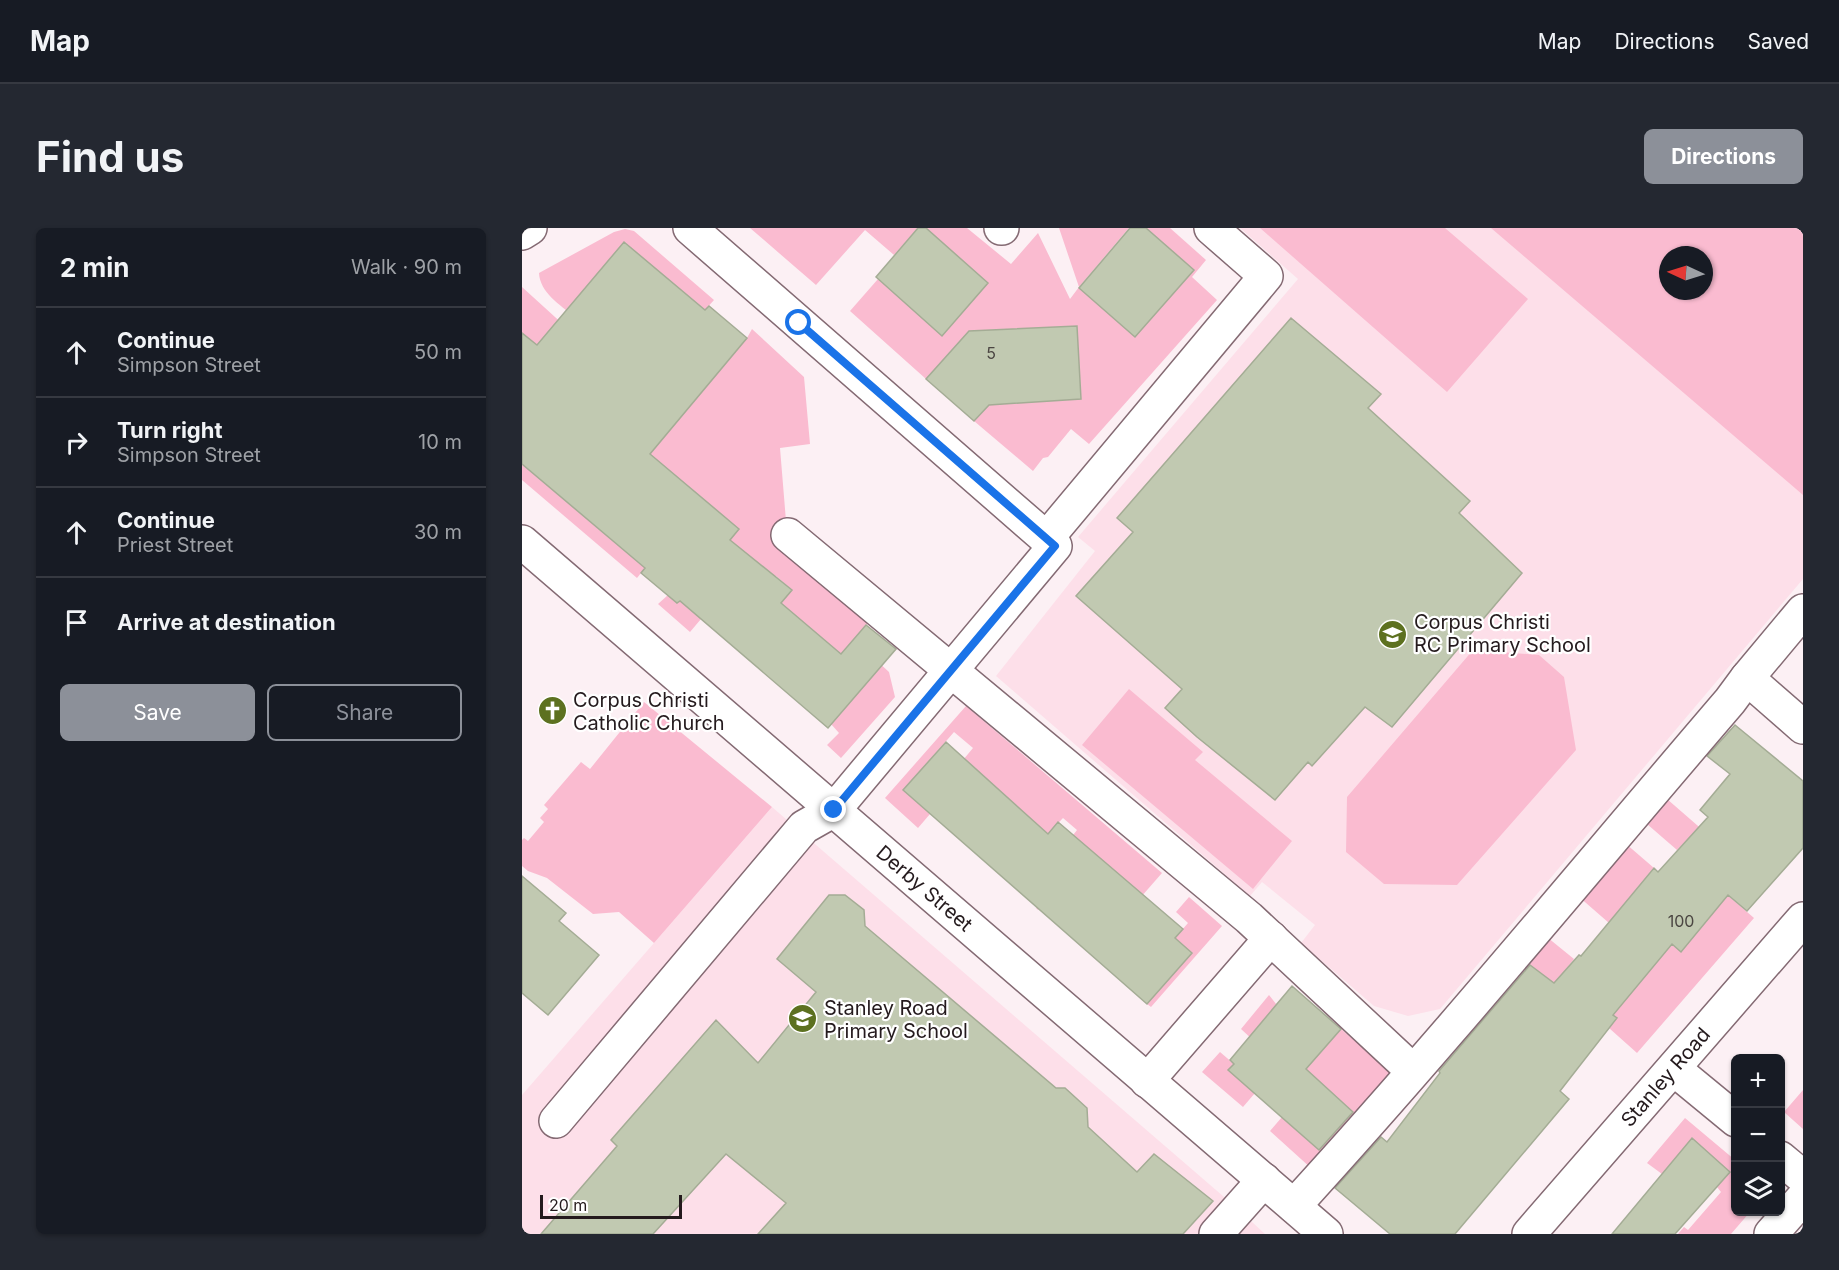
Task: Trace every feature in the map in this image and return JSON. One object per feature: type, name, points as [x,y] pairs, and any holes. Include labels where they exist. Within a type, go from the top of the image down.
[{"type":"street","points":[[522,233],[530,228]]},
{"type":"street","points":[[556,1122],[804,826],[834,810],[1055,546],[690,228]]},
{"type":"street","points":[[1046,539],[1266,276],[1211,228]]},
{"type":"street","points":[[788,535],[1271,938],[1413,1071]]},
{"type":"street","name":"Derby Street","points":[[522,542],[1264,1180],[1306,1223]]},
{"type":"street","points":[[1306,1223],[1413,1071],[1730,701],[1803,611]]},
{"type":"street","points":[[1747,678],[1803,726]]},
{"type":"street","name":"Stanley Road","points":[[1529,1234],[1803,920]]},
{"type":"street","points":[[1147,1081],[1271,938]]},
{"type":"street","points":[[1674,1069],[1731,1116]]},
{"type":"street","points":[[1785,1162],[1803,1177]]},
{"type":"street","points":[[1216,1234],[1264,1180]]},
{"type":"street","points":[[1771,1234],[1803,1198]]},
{"type":"shaded area","points":[[750,228],[918,228],[894,255],[865,230],[816,285]]},
{"type":"shaded area","points":[[926,228],[967,228],[1011,264],[1038,233],[1070,299],[1079,287],[1135,337],[1194,270],[1146,228],[1170,228],[1206,260],[1192,277],[1217,300],[1089,444],[1071,429],[1033,471],[974,421],[990,403],[1081,399],[1077,326],[991,330],[991,343],[957,344],[926,379],[850,311],[878,279],[943,335],[988,283]]},
{"type":"shaded area","points":[[1059,228],[1129,228],[1079,287]]},
{"type":"shaded area","name":"Corpus Christi RC Primary School","points":[[1240,228],[1803,228],[1803,579],[1440,1009],[1408,1016],[1374,1006],[1301,943],[1315,925],[1262,882],[1250,896],[996,676],[1095,551],[1078,537],[1298,279]]},
{"type":"shaded area","points":[[1260,228],[1445,228],[1528,299],[1447,392]]},
{"type":"shaded area","points":[[1491,228],[1803,228],[1803,495]]},
{"type":"shaded area","points":[[625,229],[634,231],[714,300],[705,310],[624,242],[583,291],[574,317],[547,292],[539,273],[614,232]]},
{"type":"shaded area","points":[[522,287],[566,327],[552,358],[522,333]]},
{"type":"shaded area","points":[[752,329],[804,377],[810,444],[780,448],[786,521],[771,538],[869,622],[841,654],[781,603],[792,590],[776,576],[723,638],[701,619],[690,632],[658,604],[668,595],[678,603],[739,529],[613,423],[747,338]]},
{"type":"shaded area","points":[[522,464],[645,568],[637,578],[522,480]]},
{"type":"shaded area","points":[[1473,650],[1539,655],[1564,677],[1576,750],[1457,885],[1384,884],[1346,852],[1347,797]]},
{"type":"shaded area","points":[[877,661],[889,672],[895,697],[841,758],[827,745],[839,733],[831,724]]},
{"type":"shaded area","points":[[1129,689],[1203,752],[1195,760],[1292,841],[1253,889],[1082,745]]},
{"type":"shaded area","points":[[644,702],[772,807],[654,943],[619,912],[593,914],[547,878],[528,871],[522,866],[522,840],[524,838],[528,841],[544,822],[540,818],[548,809],[544,805],[581,762],[590,769]]},
{"type":"shaded area","points":[[966,706],[1162,873],[1134,905],[1090,850],[1038,910],[1036,908],[1078,859],[1064,847],[1077,830],[1063,818],[1048,834],[963,760],[973,748],[954,732],[904,790],[930,814],[918,828],[885,798]]},
{"type":"shaded area","points":[[1667,799],[1713,839],[1704,850],[1689,838],[1677,850],[1647,824]]},
{"type":"shaded area","name":"Stanley Road Primary School","points":[[772,807],[1265,1234],[522,1234],[522,1095]]},
{"type":"shaded area","points":[[1625,843],[1654,868],[1609,923],[1578,896]]},
{"type":"shaded area","points":[[1716,885],[1754,918],[1637,1053],[1609,1028],[1616,1018],[1610,1013],[1672,944],[1682,951],[1695,934]]},
{"type":"shaded area","points":[[1189,897],[1222,926],[1151,1007],[1147,1004],[1192,953],[1175,938],[1188,923],[1176,912]]},
{"type":"shaded area","points":[[1542,933],[1574,959],[1555,984],[1521,958]]},
{"type":"shaded area","points":[[1269,995],[1317,1056],[1341,1029],[1395,1075],[1312,1169],[1270,1131],[1282,1117],[1313,1145],[1348,1107],[1262,1032],[1254,1041],[1241,1029]]},
{"type":"shaded area","points":[[1220,1052],[1234,1064],[1229,1070],[1255,1093],[1243,1107],[1202,1072]]},
{"type":"shaded area","points":[[1803,1090],[1803,1129],[1785,1111]]},
{"type":"shaded area","points":[[1685,1118],[1731,1157],[1731,1216],[1747,1216],[1731,1234],[1678,1234],[1684,1227],[1688,1230],[1721,1192],[1717,1187],[1730,1172],[1692,1139],[1662,1174],[1647,1163]]},
{"type":"building","points":[[918,228],[926,228],[988,283],[942,336],[876,277]]},
{"type":"building","points":[[1130,228],[1146,228],[1194,270],[1135,337],[1079,288]]},
{"type":"building","points":[[624,242],[705,310],[709,306],[747,338],[650,454],[739,529],[730,540],[792,590],[781,603],[841,654],[866,625],[896,649],[828,728],[680,601],[677,603],[641,573],[645,568],[522,464],[522,333],[537,345]]},
{"type":"building","points":[[1291,318],[1381,394],[1368,408],[1470,501],[1459,513],[1522,573],[1392,727],[1365,707],[1312,766],[1308,762],[1275,800],[1165,708],[1182,689],[1076,596],[1133,532],[1117,518]]},
{"type":"building","points":[[1077,326],[1081,399],[989,405],[974,421],[926,379],[969,331]]},
{"type":"building","points":[[1735,725],[1803,781],[1803,848],[1747,911],[1728,895],[1681,952],[1672,944],[1613,1015],[1617,1018],[1560,1091],[1569,1099],[1455,1234],[1390,1234],[1335,1188],[1381,1137],[1387,1142],[1440,1073],[1439,1071],[1530,965],[1554,983],[1579,955],[1581,956],[1654,868],[1658,872],[1708,817],[1700,810],[1730,774],[1707,756]]},
{"type":"building","points":[[946,742],[1048,834],[1058,822],[1183,929],[1175,938],[1192,953],[1147,1004],[903,790]]},
{"type":"building","points":[[522,876],[566,913],[559,921],[599,955],[548,1015],[522,993]]},
{"type":"building","name":"Stanley Road Primary School","points":[[829,895],[845,895],[864,910],[865,926],[1056,1088],[1065,1088],[1087,1108],[1088,1127],[1137,1172],[1154,1154],[1213,1201],[1183,1234],[758,1234],[786,1203],[726,1154],[653,1234],[541,1234],[617,1146],[611,1140],[716,1020],[758,1063],[816,992],[777,959]]},
{"type":"building","points":[[1292,986],[1341,1029],[1306,1069],[1353,1112],[1319,1150],[1228,1070],[1234,1064],[1230,1060]]},
{"type":"building","points":[[1692,1138],[1730,1172],[1675,1234],[1612,1234]]},
{"type":"place","name":"Corpus Christi RC Primary School","points":[[1393,634]]},
{"type":"place","name":"Corpus Christi Catholic Church","points":[[552,711]]},
{"type":"place","name":"Stanley Road Primary School","points":[[803,1019]]},
{"type":"route","points":[[799,323],[1055,546],[834,810]]}]
